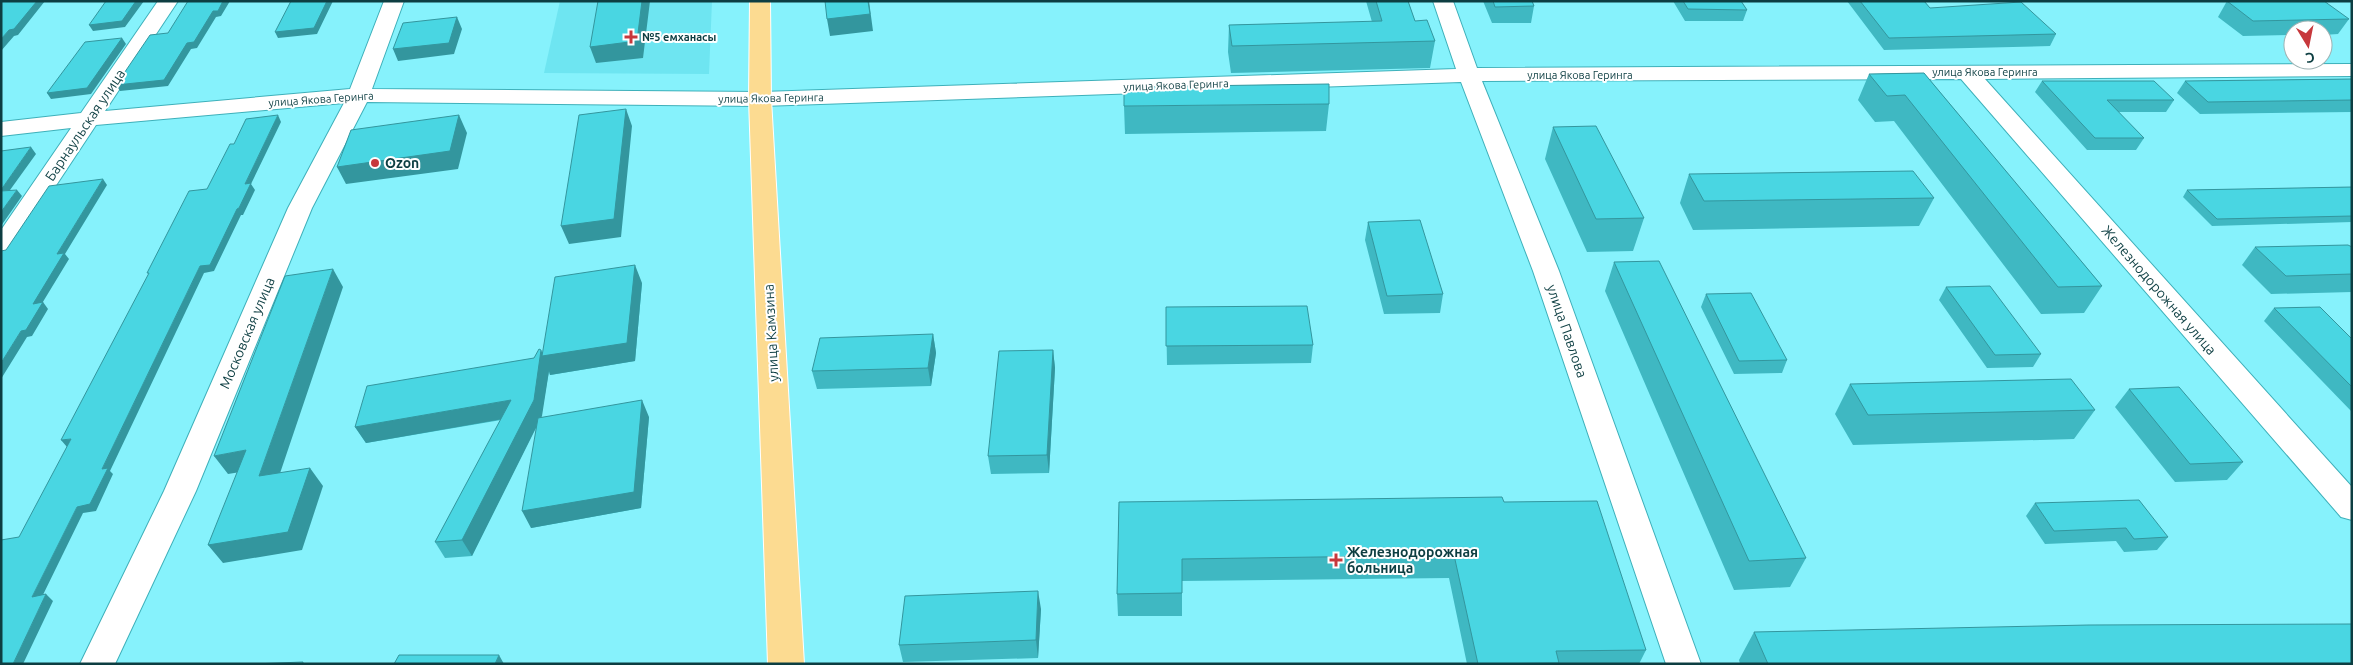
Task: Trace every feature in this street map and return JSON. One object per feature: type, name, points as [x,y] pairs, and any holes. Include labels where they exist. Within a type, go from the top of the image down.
[{"type":"main road","name":"улица Камзина","points":[[760,1],[760,99],[786,664]]},
{"type":"street","name":"Барнаульская улица","points":[[1,249],[168,1]]},
{"type":"street","name":"Московская улица","points":[[97,664],[180,491],[300,208],[359,95],[394,1]]},
{"type":"street","name":"улица Павлова","points":[[1443,1],[1469,75],[1546,271],[1684,664]]},
{"type":"street","name":"улица Якова Геринга","points":[[1,129],[90,119],[359,95],[760,99],[1469,75],[2352,70]]},
{"type":"street","name":"Железнодорожная улица","points":[[1967,72],[2352,508]]},
{"type":"shaded area","name":"№5 емханасы","points":[[560,1],[712,1],[709,74],[544,73]]},
{"type":"building","points":[[1,1],[37,1],[14,29],[9,30],[1,39]]},
{"type":"building","points":[[106,1],[136,1],[122,21],[89,25]]},
{"type":"building","points":[[188,1],[223,1],[218,11],[213,11],[194,42],[187,43],[164,80],[116,85],[150,35],[168,33]]},
{"type":"building","points":[[291,1],[327,1],[314,28],[275,32]]},
{"type":"building","points":[[598,1],[642,1],[637,41],[590,47]]},
{"type":"building","points":[[825,1],[868,1],[870,14],[827,19]]},
{"type":"building","points":[[1376,1],[1408,1],[1415,21],[1427,20],[1435,41],[1232,46],[1229,25],[1382,21]]},
{"type":"building","points":[[1493,1],[1532,1],[1534,6],[1495,7]]},
{"type":"building","points":[[1683,1],[1741,1],[1747,10],[1688,9]]},
{"type":"building","points":[[1860,1],[1924,1],[1930,8],[2021,2],[2056,34],[1889,38]]},
{"type":"building","points":[[2227,1],[2324,1],[2349,19],[2283,20],[2253,21]]},
{"type":"building","points":[[457,17],[449,43],[393,49],[403,23]]},
{"type":"building","points":[[122,38],[87,88],[47,93],[85,42]]},
{"type":"building","points":[[1924,73],[2102,286],[2058,287],[1905,95],[1887,96],[1869,74]]},
{"type":"building","points":[[2352,79],[2352,100],[2208,102],[2185,81]]},
{"type":"building","points":[[2042,81],[2154,81],[2174,100],[2107,100],[2144,138],[2095,138]]},
{"type":"building","points":[[1329,84],[1329,104],[1124,106],[1124,87]]},
{"type":"building","points":[[626,109],[614,219],[561,226],[579,115]]},
{"type":"building","points":[[278,115],[245,184],[251,183],[239,208],[210,265],[200,266],[102,469],[108,468],[90,504],[77,507],[32,597],[46,594],[13,664],[1,664],[1,540],[19,537],[71,439],[61,440],[149,273],[147,273],[189,191],[207,189],[230,144],[234,144],[246,119]]},
{"type":"building","points":[[459,115],[450,151],[337,167],[351,130]]},
{"type":"building","points":[[1596,126],[1644,218],[1596,219],[1553,127]]},
{"type":"building","points":[[31,147],[1,190],[1,151]]},
{"type":"building","points":[[1913,171],[1934,198],[1704,201],[1689,174]]},
{"type":"building","points":[[103,179],[57,254],[64,253],[33,304],[43,302],[26,330],[21,331],[1,363],[1,251],[6,250],[49,186]]},
{"type":"building","points":[[2352,187],[2352,216],[2217,219],[2187,190]]},
{"type":"building","points":[[17,190],[1,212],[1,191]]},
{"type":"building","points":[[1420,220],[1443,294],[1387,296],[1368,222]]},
{"type":"building","points":[[2348,245],[2352,247],[2352,274],[2286,276],[2255,247]]},
{"type":"building","points":[[1659,261],[1806,558],[1749,561],[1614,262]]},
{"type":"building","points":[[635,265],[627,343],[542,356],[555,277]]},
{"type":"building","points":[[333,269],[259,476],[310,468],[288,532],[208,545],[246,450],[214,456],[285,276]]},
{"type":"building","points":[[1990,286],[2041,354],[1995,355],[1946,287]]},
{"type":"building","points":[[1751,293],[1787,360],[1739,361],[1706,294]]},
{"type":"building","points":[[1307,306],[1313,345],[1166,346],[1166,307]]},
{"type":"building","points":[[2320,307],[2352,339],[2352,387],[2274,308]]},
{"type":"building","points":[[933,334],[928,368],[812,371],[820,338]]},
{"type":"building","points":[[539,349],[541,350],[534,400],[462,540],[435,542],[511,400],[355,427],[367,386],[534,358]]},
{"type":"building","points":[[1053,350],[1047,455],[988,456],[999,351]]},
{"type":"building","points":[[2071,379],[2095,410],[1868,415],[1850,384]]},
{"type":"building","points":[[2179,387],[2243,462],[2190,464],[2129,389]]},
{"type":"building","points":[[642,400],[634,492],[522,511],[538,418]]},
{"type":"building","points":[[1502,497],[1504,502],[1597,501],[1646,650],[1556,651],[1559,663],[1478,664],[1454,555],[1182,559],[1182,593],[1117,594],[1119,502]]},
{"type":"building","points":[[2139,500],[2168,537],[2134,539],[2126,528],[2054,531],[2035,503]]},
{"type":"building","points":[[1038,591],[1036,640],[899,645],[905,596]]},
{"type":"building","points":[[2352,624],[2352,664],[1768,664],[1754,632],[2089,625]]},
{"type":"building","points":[[399,655],[499,655],[495,664],[394,664]]},
{"type":"building","points":[[303,662],[303,664],[253,664]]},
{"type":"place","name":"№5 емханасы","points":[[631,37]]},
{"type":"place","name":"Ozon","points":[[375,163]]},
{"type":"place","name":"Железнодорожная больница","points":[[1336,560]]}]
